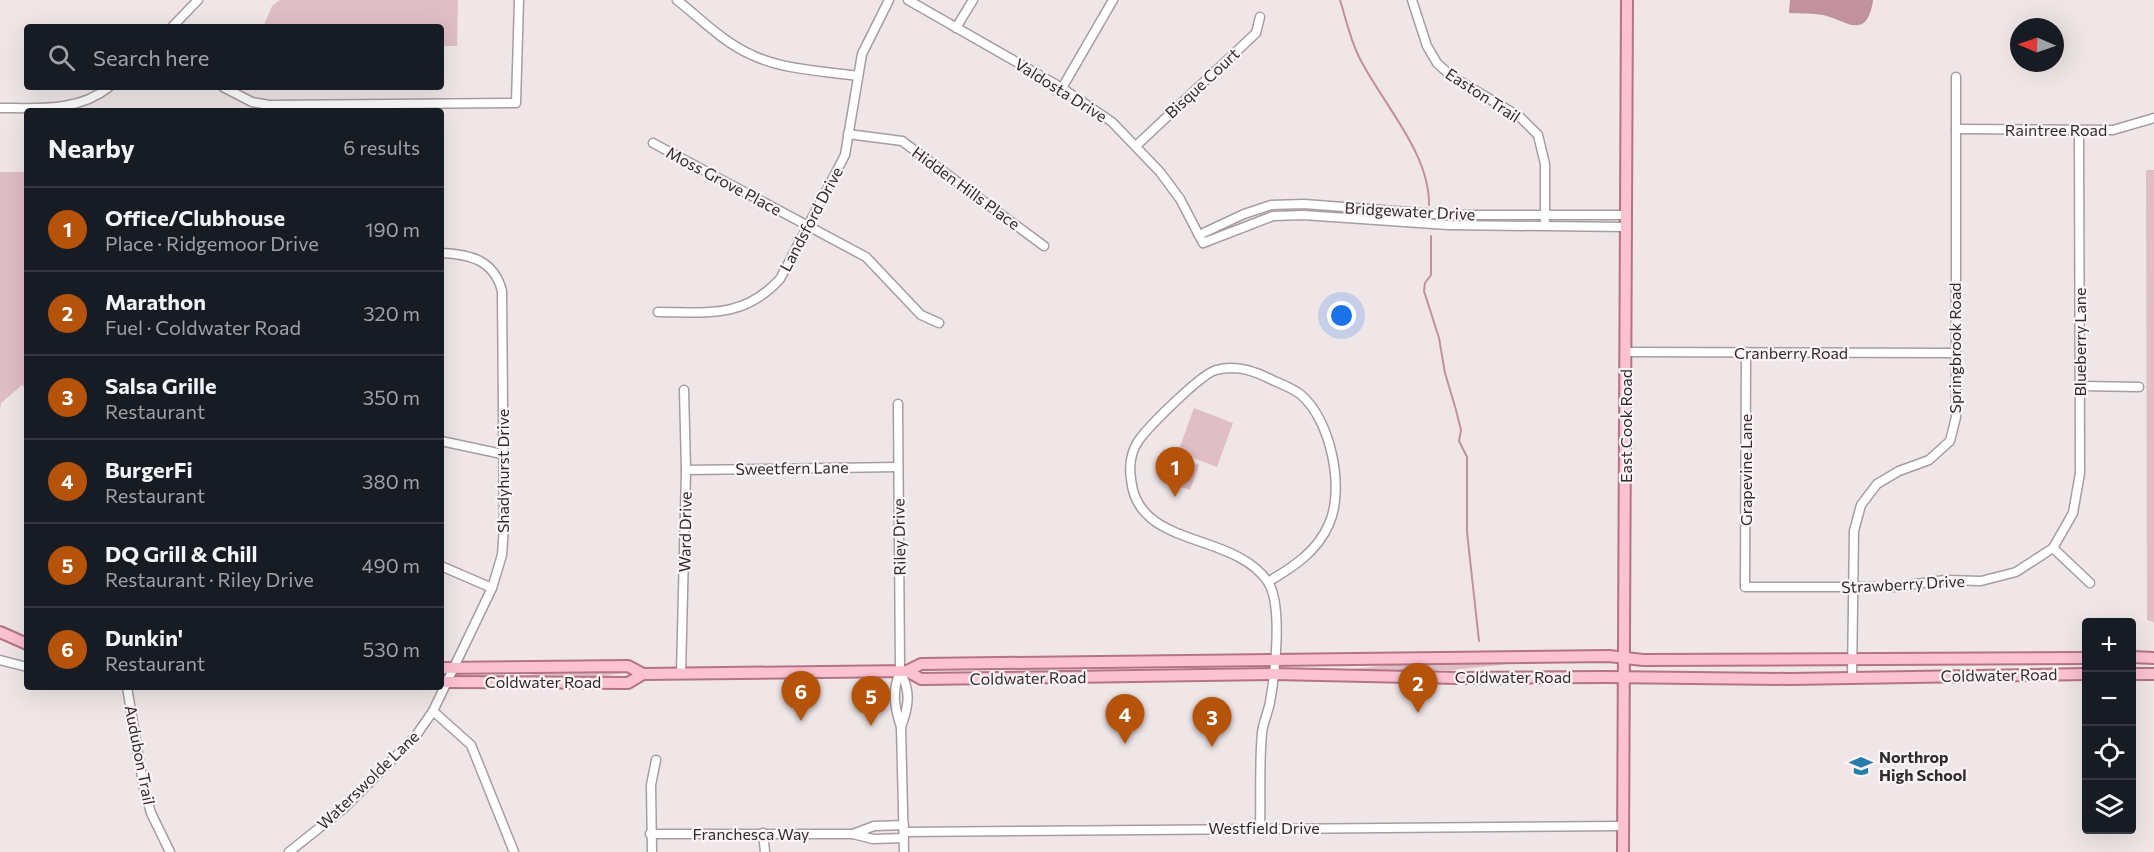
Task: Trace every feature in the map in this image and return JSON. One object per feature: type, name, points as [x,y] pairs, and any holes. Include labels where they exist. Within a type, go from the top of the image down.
[{"type":"main road","name":"East Cook Road","points":[[1623,852],[1626,658],[1627,0]]},
{"type":"main road","points":[[0,632],[24,643]]},
{"type":"main road","points":[[2136,657],[2154,658]]},
{"type":"main road","name":"Coldwater Road","points":[[444,668],[628,666],[643,674],[681,674],[904,671],[921,664],[1275,658],[1626,658],[1643,660],[2082,658]]},
{"type":"main road","name":"Coldwater Road","points":[[904,671],[921,679],[1274,674],[1458,678],[1852,678],[2082,674]]},
{"type":"main road","name":"Coldwater Road","points":[[444,682],[628,682],[643,674]]},
{"type":"main road","points":[[2136,674],[2154,674]]},
{"type":"street","points":[[175,24],[198,0]]},
{"type":"street","points":[[229,90],[252,102],[269,105],[516,103],[519,0]]},
{"type":"street","points":[[677,0],[726,40],[751,55],[769,62],[857,76]]},
{"type":"street","name":"Landsford Drive","points":[[658,312],[724,312],[749,305],[765,295],[780,279],[845,155],[857,76],[868,38],[889,0]]},
{"type":"street","name":"Valdosta Drive","points":[[908,0],[1062,88],[1112,122],[1137,145],[1180,199],[1201,239]]},
{"type":"street","points":[[956,28],[973,0]]},
{"type":"street","points":[[1062,88],[1113,0]]},
{"type":"street","name":"Easton Trail","points":[[1412,0],[1427,46],[1437,63],[1451,76],[1520,117],[1538,135],[1545,164],[1544,227]]},
{"type":"street","name":"Bisque Court","points":[[1137,145],[1256,33],[1260,17]]},
{"type":"street","name":"Springbrook Road","points":[[1852,678],[1854,531],[1861,505],[1876,484],[1899,471],[1929,460],[1950,441],[1956,417],[1956,77]]},
{"type":"street","points":[[0,108],[74,105],[97,97],[106,90]]},
{"type":"street","name":"Raintree Road","points":[[1956,129],[2127,128],[2154,118]]},
{"type":"street","name":"Blueberry Lane","points":[[2053,548],[2073,513],[2080,473],[2079,130]]},
{"type":"street","name":"Hidden Hills Place","points":[[848,134],[902,141],[1044,246]]},
{"type":"street","name":"Moss Grove Place","points":[[653,143],[866,257],[921,315],[939,323]]},
{"type":"street","name":"Bridgewater Drive","points":[[1201,239],[1244,214],[1270,205],[1304,204],[1449,215],[1626,215]]},
{"type":"street","name":"Bridgewater Drive","points":[[1201,239],[1273,216],[1293,215],[1448,225],[1626,227]]},
{"type":"street","name":"Shadyhurst Drive","points":[[444,253],[473,256],[489,266],[500,281],[502,291],[502,555],[492,588],[453,668]]},
{"type":"street","name":"Cranberry Road","points":[[1626,352],[1955,353]]},
{"type":"street","name":"Grapevine Lane","points":[[1745,587],[1746,352]]},
{"type":"street","points":[[1260,828],[1262,731],[1270,705],[1277,616],[1268,582],[1233,553],[1157,524],[1142,512],[1133,495],[1130,477],[1131,461],[1139,440],[1196,382],[1213,371],[1242,368],[1300,394],[1314,409],[1323,424],[1336,478],[1336,502],[1329,525],[1314,549],[1295,565],[1268,582]]},
{"type":"street","points":[[2081,386],[2139,387]]},
{"type":"street","name":"Ward Drive","points":[[681,674],[686,470],[684,390]]},
{"type":"street","name":"Riley Drive","points":[[898,404],[904,671],[908,685],[908,709],[901,727]]},
{"type":"street","points":[[444,442],[502,454]]},
{"type":"street","name":"Sweetfern Lane","points":[[686,470],[898,467]]},
{"type":"street","points":[[2053,548],[2090,584]]},
{"type":"street","name":"Strawberry Drive","points":[[1745,587],[1894,587],[1945,580],[1981,581],[2016,572],[2053,548]]},
{"type":"street","points":[[444,567],[492,588]]},
{"type":"street","points":[[0,660],[24,666]]},
{"type":"street","name":"Waterswolde Lane","points":[[444,682],[453,668]]},
{"type":"street","name":"Riley Drive","points":[[904,671],[894,686],[894,708],[901,727],[904,852]]},
{"type":"street","name":"Audubon Trail","points":[[128,690],[144,789],[151,813],[170,852]]},
{"type":"street","name":"Waterswolde Lane","points":[[289,852],[343,809],[415,737],[433,711],[441,690]]},
{"type":"street","points":[[433,711],[471,745],[514,852]]},
{"type":"street","points":[[652,852],[651,785],[656,760]]},
{"type":"street","name":"Franchesca Way","points":[[650,834],[853,834],[874,826],[904,832]]},
{"type":"street","name":"Westfield Drive","points":[[904,832],[1623,826]]},
{"type":"street","points":[[763,833],[765,852]]},
{"type":"shaded area","points":[[280,0],[458,0],[457,46],[444,46],[444,24],[264,24],[272,6]]},
{"type":"shaded area","points":[[1790,0],[1873,1],[1870,14],[1865,21],[1860,25],[1854,25],[1823,15],[1789,13]]},
{"type":"shaded area","points":[[2146,170],[2154,170],[2154,622],[2147,620]]},
{"type":"shaded area","points":[[0,172],[24,172],[24,387],[22,385],[1,403],[0,411]]},
{"type":"shaded area","points":[[1194,408],[1233,423],[1217,467],[1178,452]]},
{"type":"shaded area","points":[[1171,454],[1199,465],[1190,490],[1178,486],[1177,490],[1169,487],[1170,483],[1161,480],[1159,475],[1165,456]]},
{"type":"shaded area","points":[[1527,662],[1452,670],[1343,670],[1407,663]]},
{"type":"shaded area","points":[[628,672],[603,676],[513,677],[543,673]]},
{"type":"waterway","points":[[1340,0],[1359,57],[1403,129],[1422,166],[1429,205]]},
{"type":"waterway","points":[[1431,236],[1431,275],[1425,283],[1424,291],[1439,338],[1445,373],[1461,430],[1459,441],[1467,457],[1467,532],[1479,641]]},
{"type":"place","name":"Office/Clubhouse","points":[[1175,497]]},
{"type":"place","name":"Marathon","points":[[1418,713]]},
{"type":"place","name":"Dunkin'","points":[[801,721]]},
{"type":"place","name":"DQ Grill & Chill","points":[[871,726]]},
{"type":"place","name":"BurgerFi","points":[[1125,744]]},
{"type":"place","name":"Salsa Grille","points":[[1212,747]]},
{"type":"place","name":"Northrop High School","points":[[1861,766]]}]
